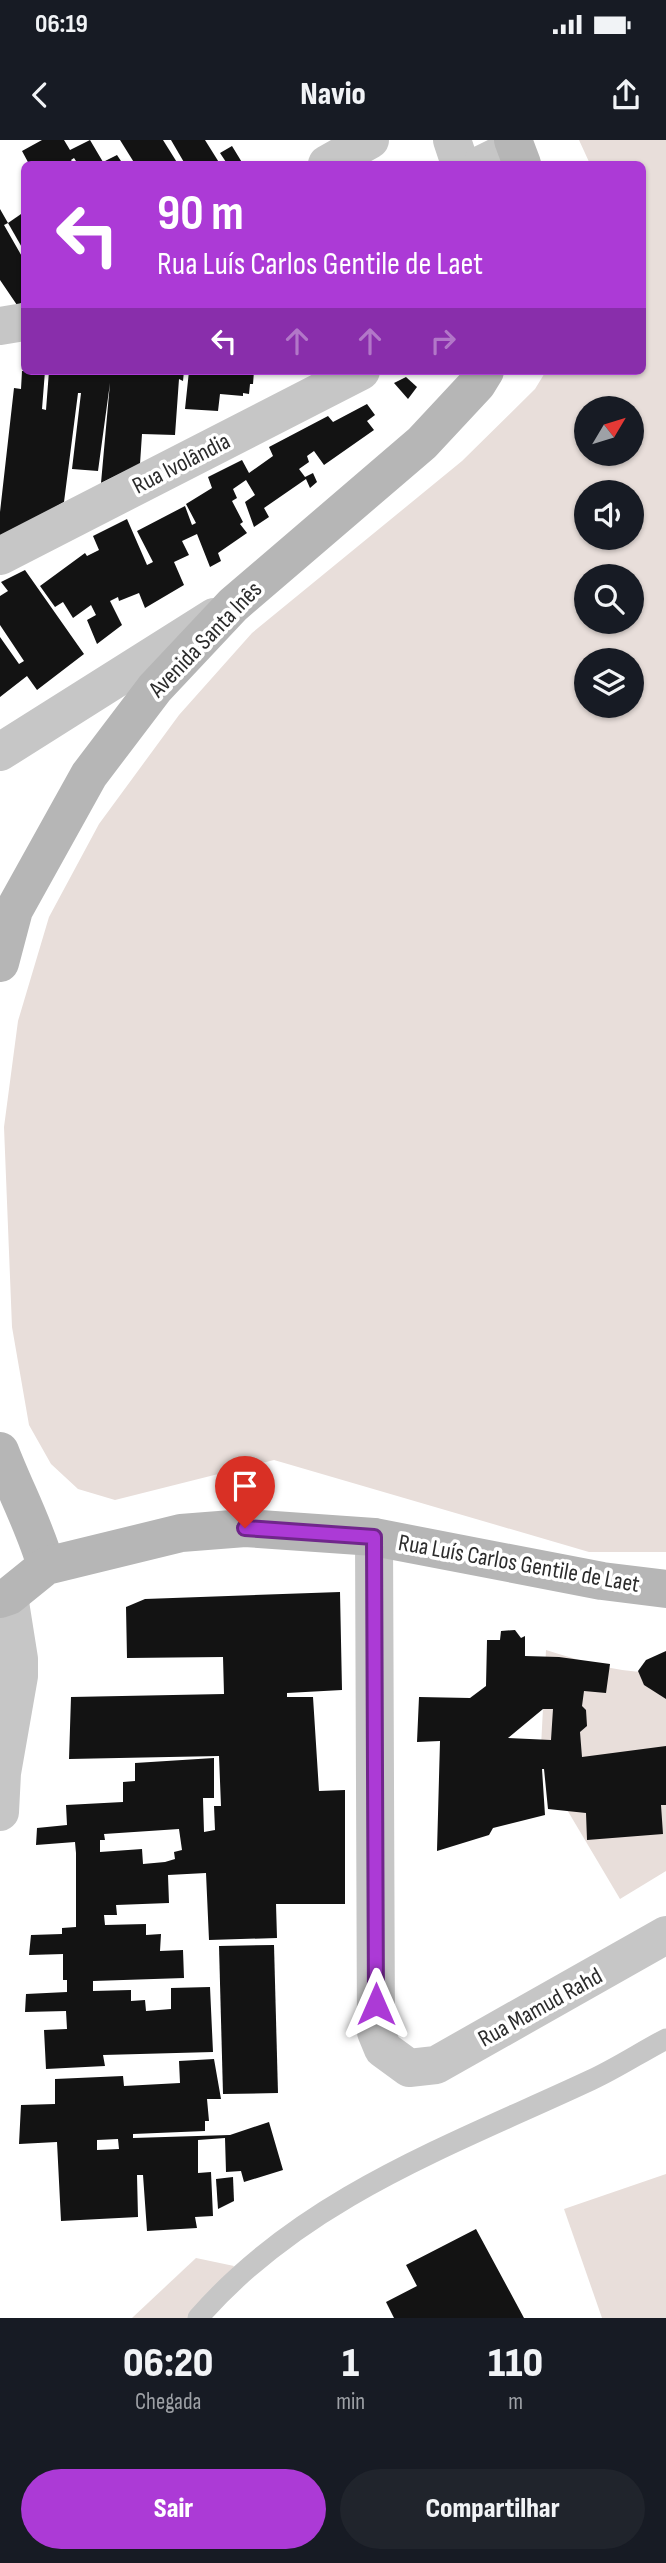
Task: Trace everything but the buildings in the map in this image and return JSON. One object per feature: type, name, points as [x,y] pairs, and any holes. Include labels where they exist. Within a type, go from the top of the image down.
[{"type":"main road","name":"Avenida Santa Inês","points":[[0,963],[14,910],[89,775],[155,688],[233,605],[422,443],[483,375]]},
{"type":"main road","points":[[0,1451],[39,1541],[46,1566]]},
{"type":"main road","name":"Rua Luís Carlos Gentile de Laet","points":[[2,1599],[46,1566],[181,1533],[245,1528],[374,1537],[602,1581],[666,1588]]},
{"type":"street","points":[[332,161],[370,140]]},
{"type":"street","points":[[452,140],[459,161]]},
{"type":"street","points":[[490,161],[517,151]]},
{"type":"street","points":[[0,326],[21,322]]},
{"type":"street","name":"Rua Ivolândia","points":[[0,556],[353,375]]},
{"type":"street","points":[[0,752],[233,605]]},
{"type":"street","name":"Rua Mamud Rahd","points":[[374,1537],[376,2032],[383,2049],[410,2068],[436,2065],[666,1935]]},
{"type":"street","points":[[0,1812],[1,1768],[19,1676],[19,1659],[2,1599]]},
{"type":"lane","points":[[198,2318],[231,2281],[296,2228],[365,2187],[460,2139],[594,2078],[666,2039]]},
{"type":"shaded area","points":[[579,140],[666,140],[666,1552],[589,1552],[274,1460],[115,1500],[78,1489],[51,1464],[29,1425],[12,1327],[4,1127],[18,1021],[49,917],[99,824],[179,715],[252,633],[462,461],[535,389],[544,375],[646,375],[646,161],[589,161]]},
{"type":"shaded area","points":[[546,1650],[620,1670],[666,1671],[666,1871],[620,1899],[566,1808],[541,1747]]},
{"type":"shaded area","points":[[666,2174],[666,2318],[602,2318],[564,2209]]},
{"type":"shaded area","points":[[196,2258],[234,2266],[204,2318],[132,2318]]},
{"type":"route","points":[[245,1528],[374,1537],[376,2004]]}]
